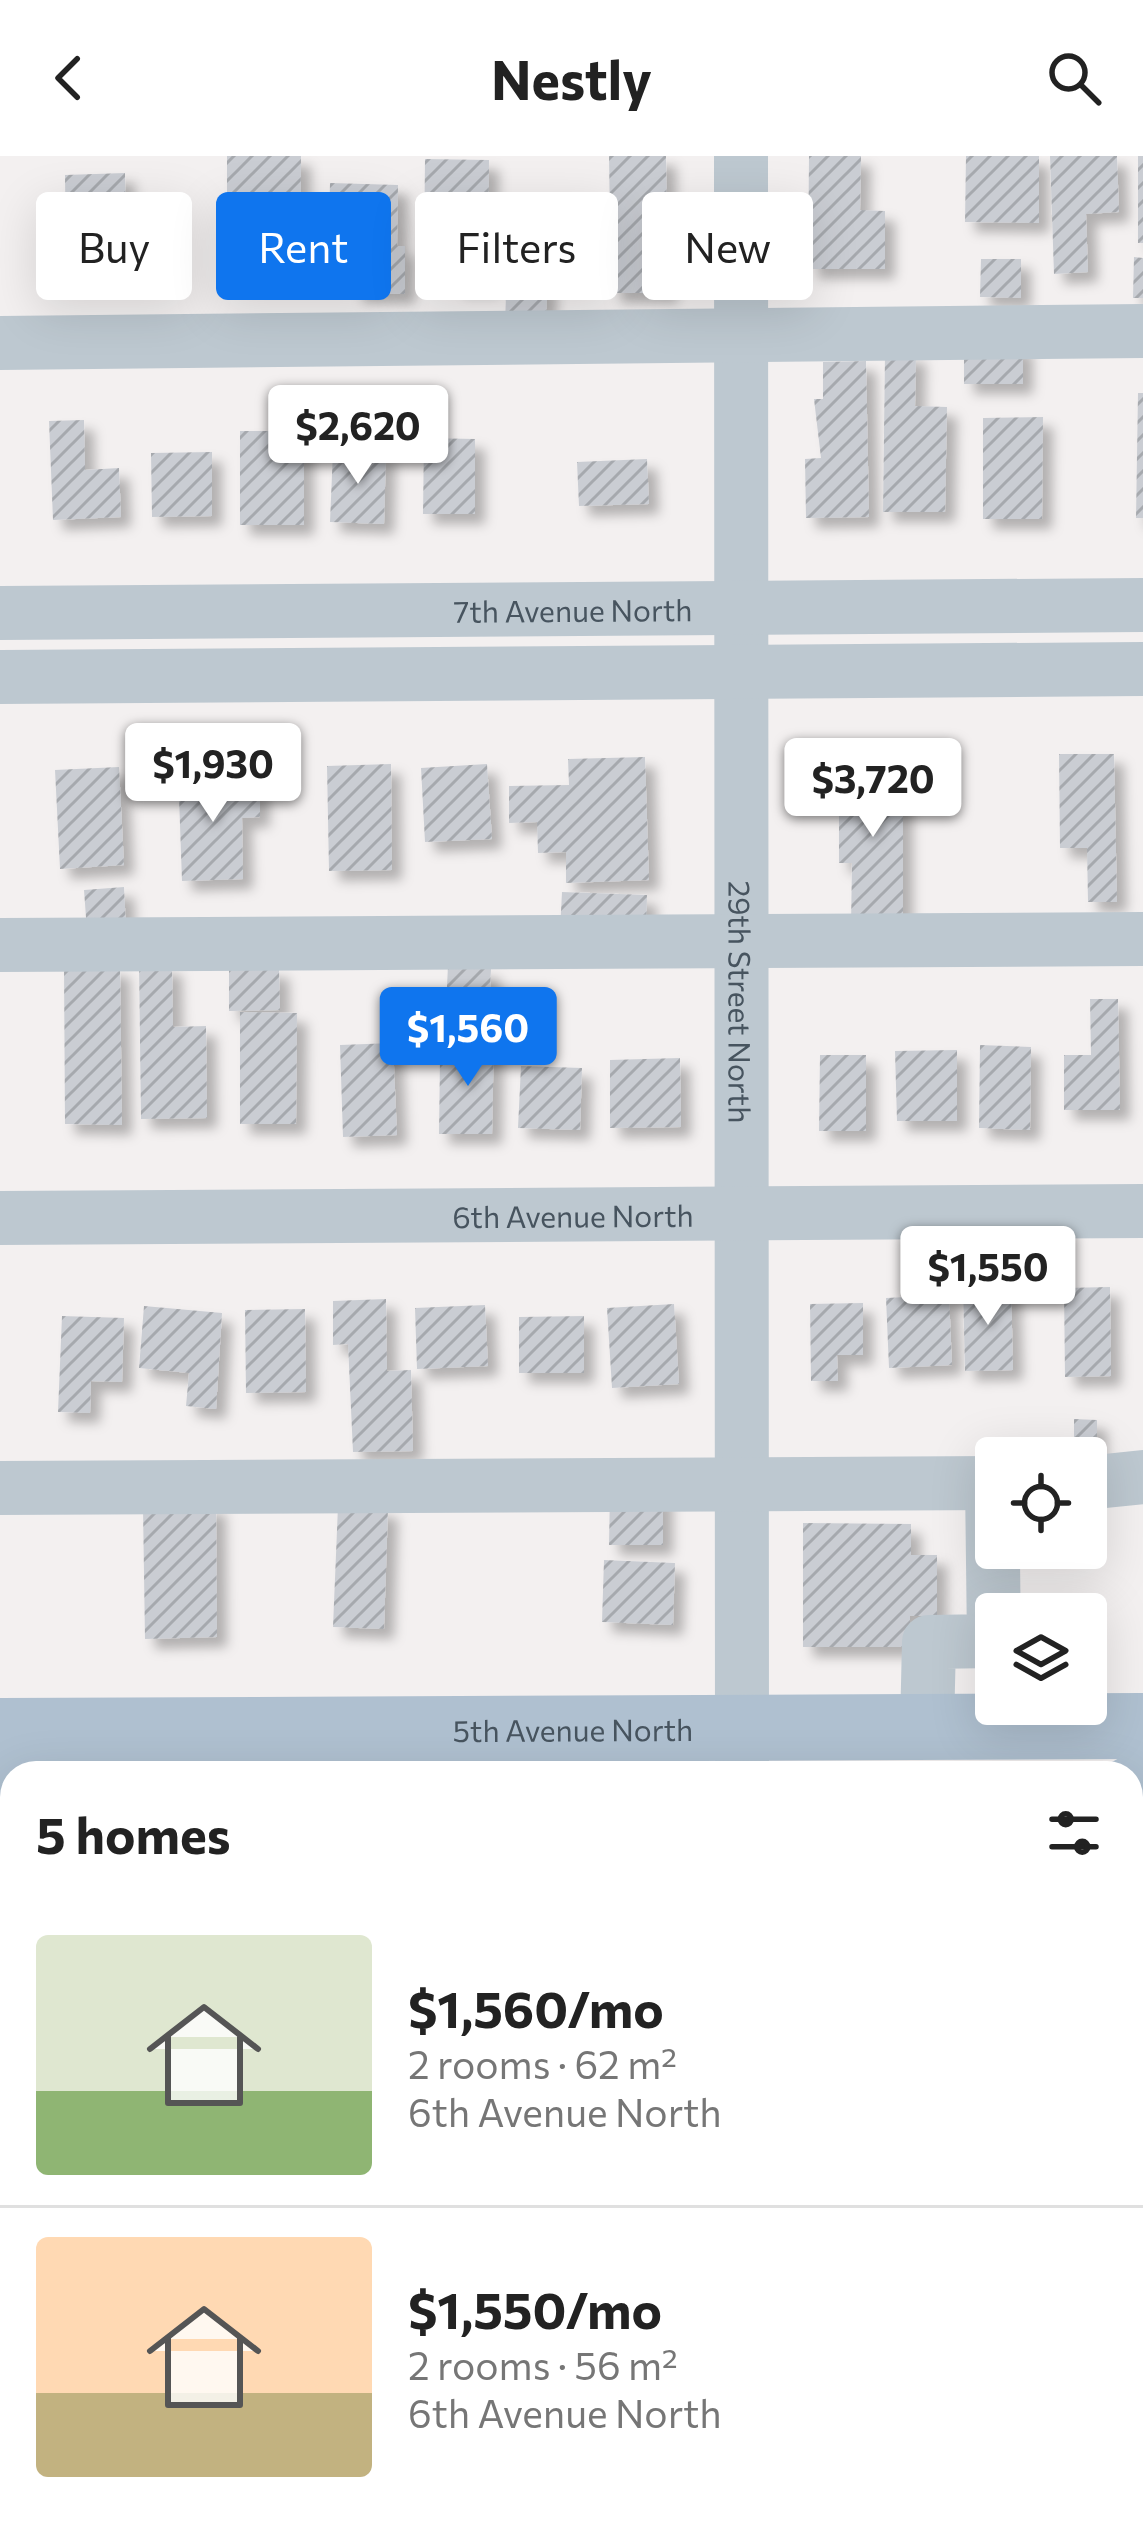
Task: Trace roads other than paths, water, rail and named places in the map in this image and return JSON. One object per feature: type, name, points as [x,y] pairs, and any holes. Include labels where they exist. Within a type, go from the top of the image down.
[{"type":"main road","name":"5th Avenue North","points":[[0,1731],[742,1750],[927,1727],[1143,1726]]},
{"type":"street","name":"29th Street North","points":[[741,156],[742,1750]]},
{"type":"street","points":[[0,343],[1143,331]]},
{"type":"street","name":"7th Avenue North","points":[[0,613],[1143,605]]},
{"type":"street","points":[[0,677],[1143,669]]},
{"type":"street","points":[[0,945],[1143,939]]},
{"type":"street","name":"6th Avenue North","points":[[0,1218],[1143,1210]]},
{"type":"street","points":[[1107,1481],[1143,1477]]},
{"type":"street","points":[[0,1488],[975,1484]]},
{"type":"street","points":[[927,1727],[929,1642],[994,1641],[994,1569]]}]
